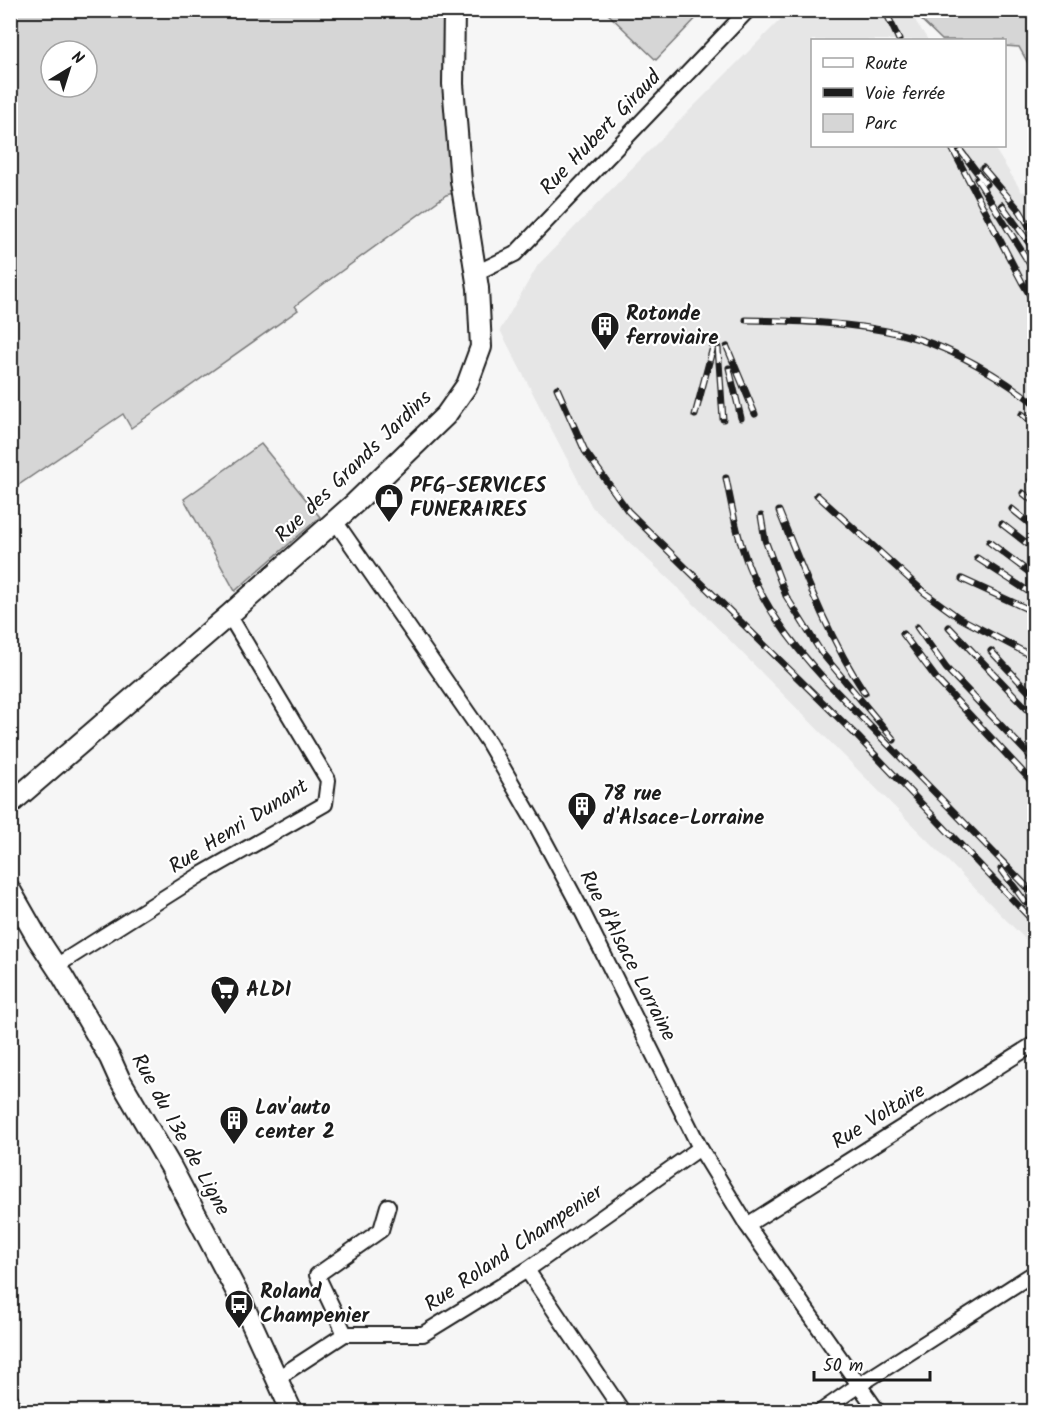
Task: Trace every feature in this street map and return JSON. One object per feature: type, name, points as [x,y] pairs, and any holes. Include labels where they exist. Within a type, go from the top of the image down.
[{"type":"main road","name":"Rue des Grands Jardins","points":[[10,804],[335,521],[446,415],[467,386],[482,347],[478,288],[461,181],[453,84],[454,10]]},
{"type":"main road","name":"Rue du 13e de Ligne","points":[[10,890],[110,1058],[199,1220],[242,1300],[292,1412]]},
{"type":"street","name":"Rue Hubert Giraud","points":[[476,273],[514,254],[748,10]]},
{"type":"street","name":"Rue d'Alsace Lorraine","points":[[335,521],[493,751],[536,825],[583,914],[700,1148],[747,1225],[878,1412]]},
{"type":"street","name":"Rue Henri Dunant","points":[[56,966],[200,876],[325,804],[328,780],[229,615]]},
{"type":"street","name":"Rue Voltaire","points":[[747,1225],[1035,1044]]},
{"type":"street","name":"Rue Roland Champenier","points":[[345,1334],[423,1334],[527,1270],[700,1148]]},
{"type":"street","points":[[276,1379],[345,1334],[317,1275],[381,1230],[388,1206]]},
{"type":"street","points":[[527,1270],[623,1412]]},
{"type":"street","points":[[820,1412],[1035,1273]]},
{"type":"street","points":[[10,1398],[14,1412]]},
{"type":"shaded area","points":[[789,11],[909,11],[927,39],[811,39],[811,147],[994,147],[1022,192],[1034,191],[1034,948],[676,586],[592,507],[500,330],[538,265]]},
{"type":"green space","points":[[11,11],[445,11],[454,193],[446,195],[314,291],[295,306],[298,310],[131,428],[123,414],[11,490]]},
{"type":"green space","points":[[605,11],[703,11],[656,60]]},
{"type":"green space","points":[[912,11],[1034,11],[1034,74],[1019,47],[1006,46],[1006,39],[941,39]]},
{"type":"green space","points":[[261,444],[320,517],[235,591],[184,499]]},
{"type":"railway","points":[[885,10],[899,39]]},
{"type":"railway","points":[[952,147],[1034,302]]},
{"type":"railway","points":[[960,150],[986,184]]},
{"type":"railway","points":[[983,168],[1020,211],[1034,234]]},
{"type":"railway","points":[[977,179],[1034,271]]},
{"type":"railway","points":[[1002,205],[1034,250]]},
{"type":"railway","points":[[746,320],[843,325],[882,330],[919,339],[971,362],[1004,381],[1034,403]]},
{"type":"railway","points":[[695,415],[713,347]]},
{"type":"railway","points":[[727,347],[755,414]]},
{"type":"railway","points":[[718,348],[723,419]]},
{"type":"railway","points":[[729,368],[741,418]]},
{"type":"railway","points":[[557,388],[585,451],[628,511],[858,737],[1034,922]]},
{"type":"railway","points":[[1022,414],[1034,423]]},
{"type":"railway","points":[[726,478],[749,568],[767,604],[789,637],[827,682],[1034,894]]},
{"type":"railway","points":[[1031,480],[1034,483]]},
{"type":"railway","points":[[1023,493],[1034,502]]},
{"type":"railway","points":[[817,495],[925,593],[958,617],[1034,657]]},
{"type":"railway","points":[[1012,509],[1034,527]]},
{"type":"railway","points":[[779,511],[828,627],[865,693]]},
{"type":"railway","points":[[761,516],[765,540],[786,596],[821,652],[894,740]]},
{"type":"railway","points":[[1002,524],[1034,551]]},
{"type":"railway","points":[[989,542],[1034,576]]},
{"type":"railway","points":[[977,558],[1034,595]]},
{"type":"railway","points":[[962,579],[1034,612]]},
{"type":"railway","points":[[917,627],[946,668],[1034,760]]},
{"type":"railway","points":[[949,627],[1034,716]]},
{"type":"railway","points":[[903,634],[939,682],[1034,784]]},
{"type":"railway","points":[[991,651],[1034,697]]},
{"type":"railway","points":[[1001,869],[1026,903]]},
{"type":"place","name":"Rotonde ferroviaire","points":[[605,352]]},
{"type":"place","name":"PFG-SERVICES FUNERAIRES","points":[[389,524]]},
{"type":"place","name":"78 rue d'Alsace-Lorraine","points":[[582,832]]},
{"type":"place","name":"ALDI","points":[[225,1016]]},
{"type":"place","name":"Lav'auto center 2","points":[[234,1146]]},
{"type":"place","name":"Roland Champenier","points":[[239,1330]]}]
